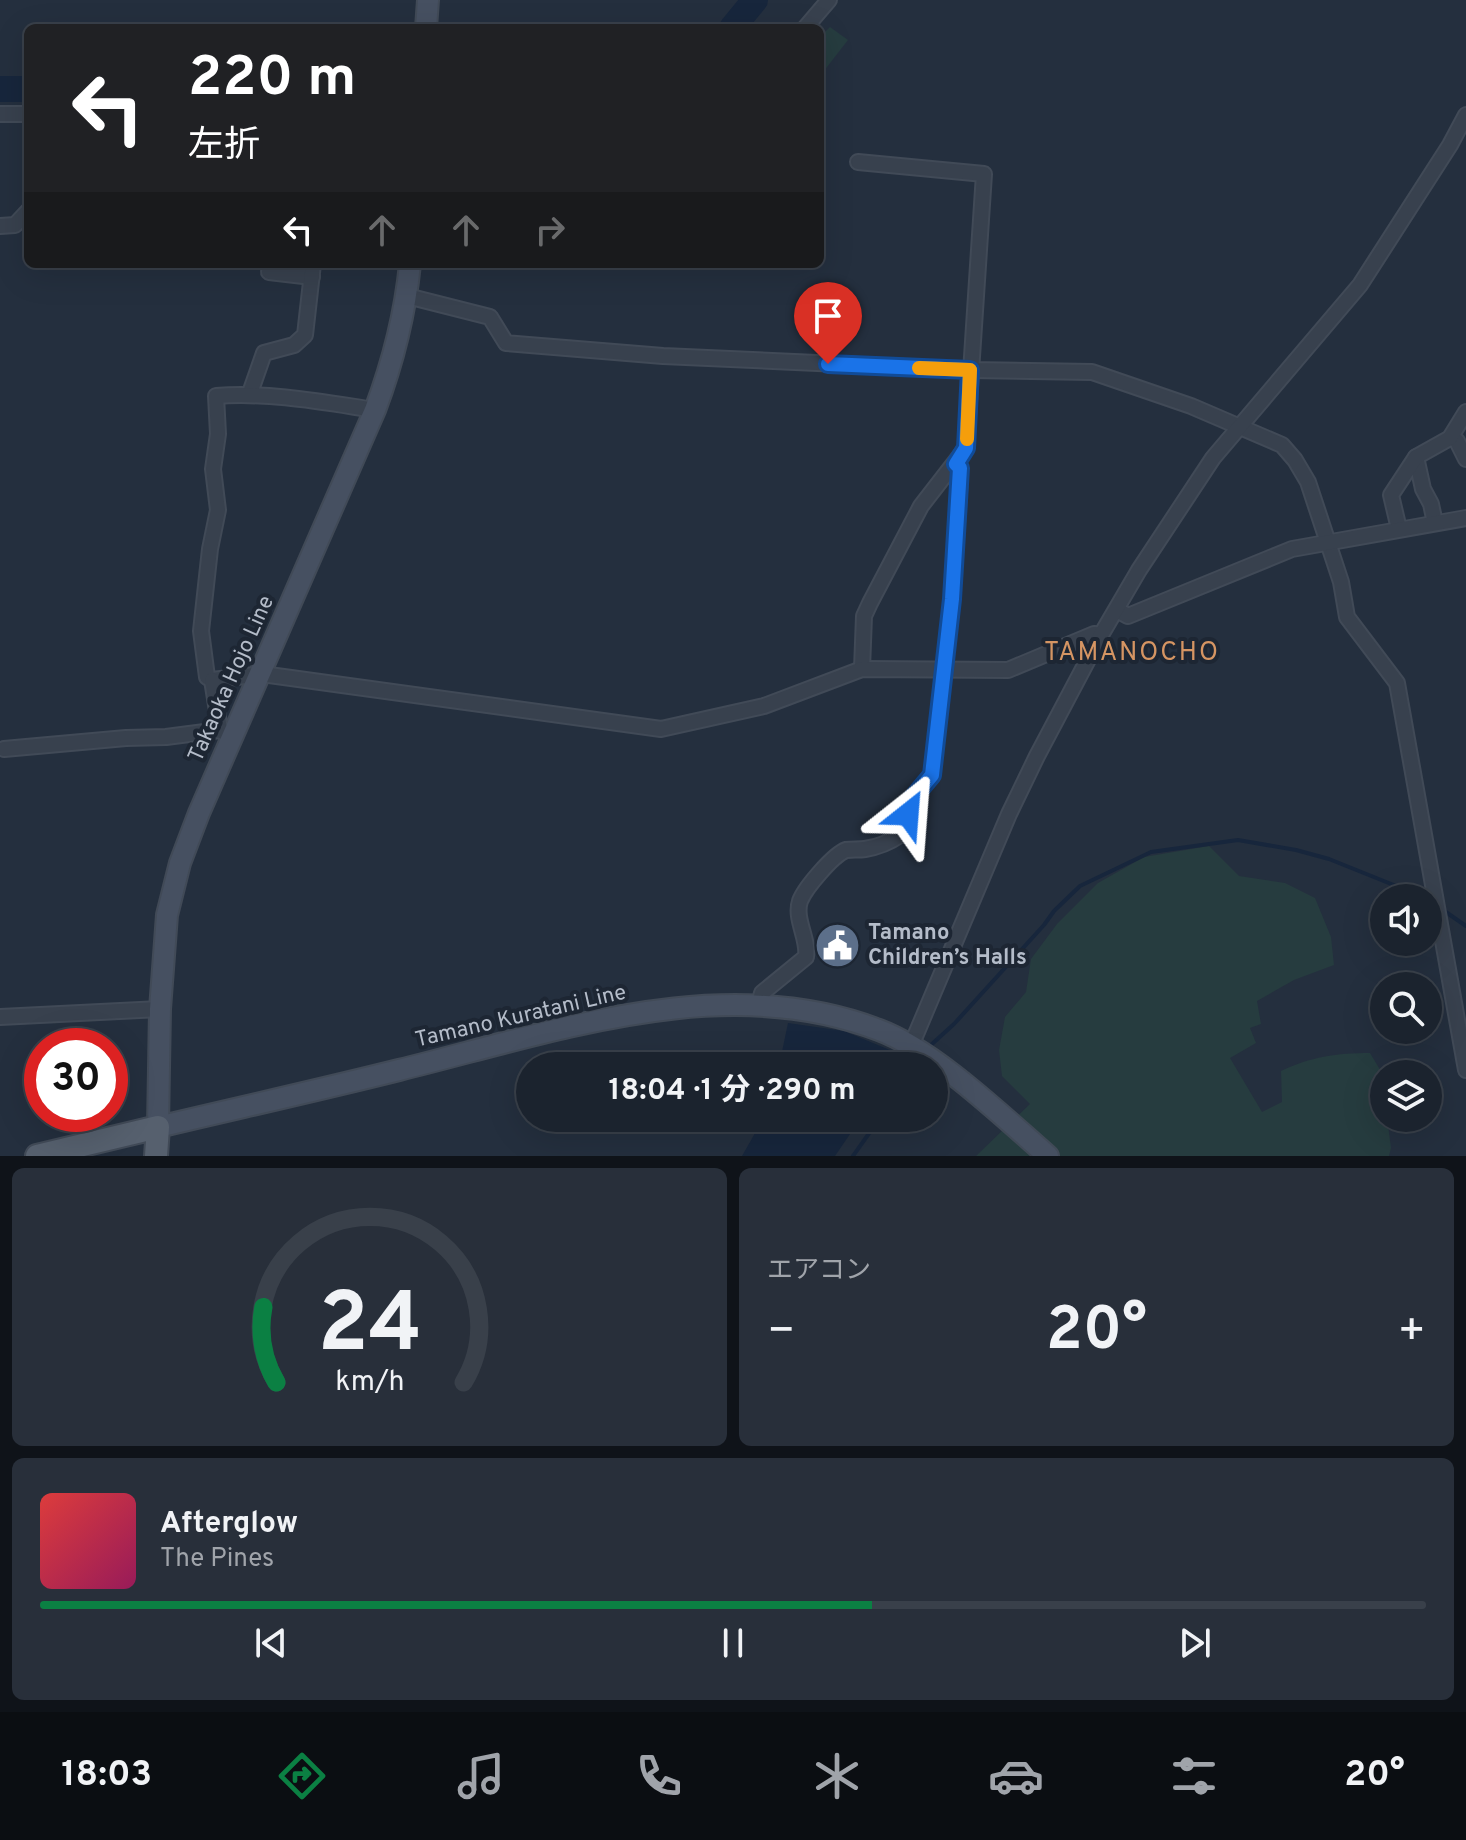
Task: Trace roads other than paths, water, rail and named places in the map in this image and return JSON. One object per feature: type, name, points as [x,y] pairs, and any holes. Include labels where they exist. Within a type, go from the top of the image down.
[{"type":"main road","points":[[426,24],[428,0]]},
{"type":"main road","name":"Takaoka Hojo Line","points":[[158,1127],[160,1009],[167,915],[180,863],[226,734],[262,674],[392,366],[410,268]]},
{"type":"main road","name":"Tamano Kuratani Line","points":[[158,1127],[600,1020],[691,1007],[759,1004],[823,1013],[881,1030],[911,1046],[966,1086],[1048,1156]]},
{"type":"main road","points":[[37,1156],[158,1127],[156,1156]]},
{"type":"street","points":[[808,24],[829,0]]},
{"type":"street","points":[[0,114],[24,114]]},
{"type":"street","points":[[911,1046],[1009,814],[1101,635],[1176,511],[1239,428],[1360,285],[1466,115]]},
{"type":"street","points":[[858,162],[984,174],[966,448],[921,506],[870,603],[864,616],[862,669]]},
{"type":"street","points":[[0,226],[15,225],[24,215]]},
{"type":"street","points":[[250,393],[264,353],[294,345],[305,335],[312,271],[269,272]]},
{"type":"street","points":[[407,296],[490,317],[506,343],[663,356],[970,370],[1092,372],[1191,406],[1282,445],[1308,482],[1329,543],[1347,617],[1397,683],[1466,1070]]},
{"type":"street","points":[[375,410],[250,393],[216,396],[218,434],[213,469],[218,510],[210,549],[201,631],[207,677],[212,680],[262,674],[661,729],[764,706],[862,669],[1008,670],[1094,634],[1101,635]]},
{"type":"street","points":[[1399,529],[1391,495],[1416,457],[1451,437],[1466,412]]},
{"type":"street","points":[[1451,437],[1457,441],[1466,459]]},
{"type":"street","points":[[1416,457],[1435,523]]},
{"type":"street","points":[[759,1004],[762,993],[806,957],[808,948],[799,902],[829,863],[847,850],[868,849],[900,835],[912,799],[932,775],[958,521],[960,468],[956,464]]},
{"type":"street","points":[[1117,610],[1128,616],[1281,553],[1466,518]]},
{"type":"street","points":[[4,749],[126,738],[226,734],[212,680]]},
{"type":"street","points":[[0,1017],[160,1009]]},
{"type":"water","points":[[788,1023],[844,1031],[890,1050],[890,1052],[782,1052]]},
{"type":"water","points":[[755,1132],[851,1132],[835,1156],[742,1156]]},
{"type":"waterway","points":[[735,24],[755,0]]},
{"type":"waterway","points":[[0,89],[24,89]]},
{"type":"waterway","points":[[932,1044],[1080,886],[1151,852],[1238,840],[1329,859],[1391,884]]},
{"type":"waterway","points":[[1443,910],[1466,926]]},
{"type":"waterway","points":[[853,1156],[870,1132]]},
{"type":"place","name":"Tamano Children’s Halls","points":[[837,946]]},
{"type":"district","name":"TAMANOCHO","points":[[1132,653]]}]
